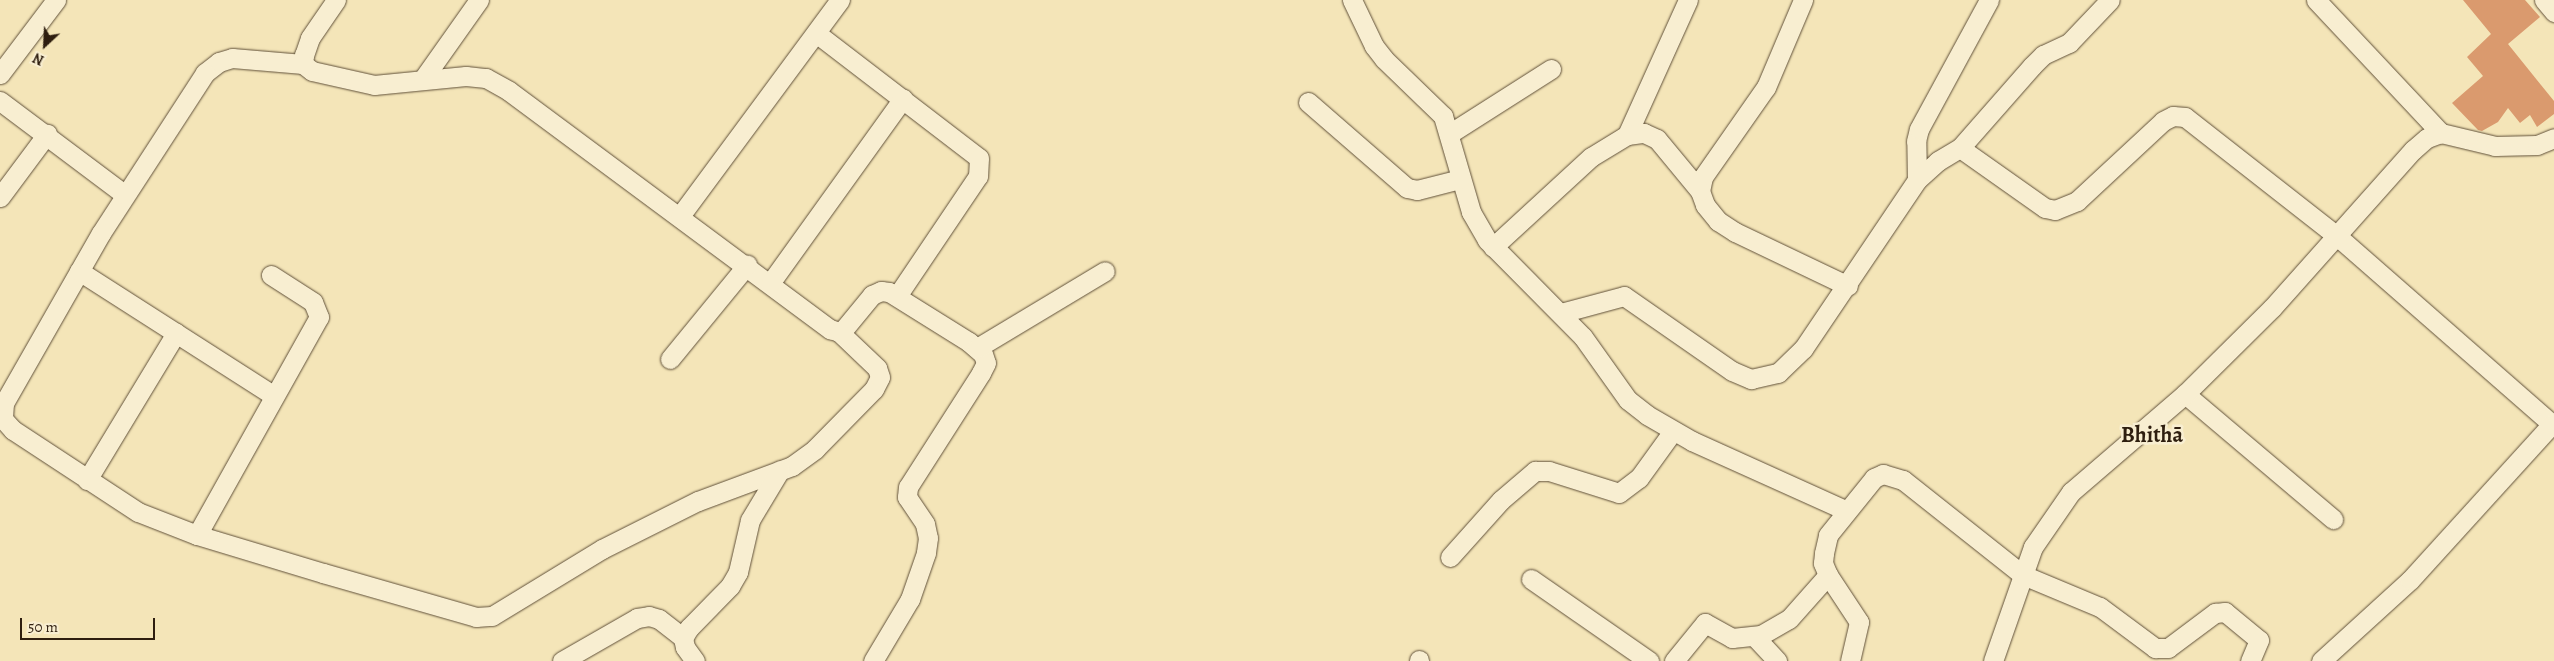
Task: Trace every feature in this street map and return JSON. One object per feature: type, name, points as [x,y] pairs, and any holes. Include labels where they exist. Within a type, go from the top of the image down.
[{"type":"street","points":[[0,74],[56,0]]},
{"type":"street","points":[[303,64],[310,38],[336,0]]},
{"type":"street","points":[[423,79],[478,0]]},
{"type":"street","points":[[680,216],[840,0]]},
{"type":"street","points":[[1352,0],[1374,46],[1395,71],[1443,116],[1471,212],[1493,247],[1583,337],[1628,400],[1673,431],[1754,471],[1847,510]]},
{"type":"street","points":[[1626,135],[1688,0]]},
{"type":"street","points":[[1700,191],[1703,177],[1766,87],[1803,0]]},
{"type":"street","points":[[1917,180],[1916,141],[1919,129],[1989,0]]},
{"type":"street","points":[[1561,313],[1624,296],[1732,371],[1751,379],[1762,379],[1778,373],[1803,349],[1848,286],[1917,180],[1938,161],[1960,148],[2043,55],[2069,43],[2110,0]]},
{"type":"street","points":[[2316,0],[2441,133]]},
{"type":"street","points":[[2544,0],[2554,12]]},
{"type":"street","points":[[816,33],[973,152],[981,166],[978,176],[897,296]]},
{"type":"street","points":[[232,58],[303,64],[312,71],[334,78],[374,85],[423,79],[476,76],[497,84],[747,264],[821,323],[838,332],[877,368],[879,381],[815,449],[780,470],[698,501],[611,545],[492,616],[476,616],[197,535],[138,512],[13,430],[3,419],[1,412],[79,272],[125,195],[177,113],[205,73],[218,62],[232,58]]},
{"type":"street","points":[[1449,134],[1551,69]]},
{"type":"street","points":[[771,282],[903,98]]},
{"type":"street","points":[[0,101],[47,134],[125,195]]},
{"type":"street","points":[[1308,102],[1407,188],[1417,190],[1460,179]]},
{"type":"street","points":[[1960,148],[2045,208],[2055,210],[2077,202],[2163,121],[2173,116],[2185,117],[2337,236],[2553,425],[2410,580],[2322,661]]},
{"type":"street","points":[[1993,661],[2033,547],[2070,492],[2185,394],[2272,308],[2413,150],[2427,138],[2441,133],[2495,146],[2537,145],[2554,138]]},
{"type":"street","points":[[0,197],[47,134]]},
{"type":"street","points":[[1493,247],[1591,157],[1626,135],[1644,134],[1656,139],[1700,191],[1714,216],[1735,232],[1848,286]]},
{"type":"street","points":[[670,359],[747,264]]},
{"type":"street","points":[[977,348],[1105,271]]},
{"type":"street","points":[[79,272],[273,395]]},
{"type":"street","points":[[197,535],[273,395],[319,317],[313,302],[271,275]]},
{"type":"street","points":[[838,332],[850,324],[872,296],[881,291],[897,296],[977,348],[986,363],[908,487],[907,497],[925,524],[928,538],[926,553],[910,599],[874,661]]},
{"type":"street","points":[[88,480],[176,333]]},
{"type":"street","points":[[2185,394],[2333,519]]},
{"type":"street","points":[[1450,557],[1501,500],[1535,471],[1549,471],[1619,493],[1639,478],[1673,431]]},
{"type":"street","points":[[683,638],[689,628],[730,586],[745,556],[750,520],[780,470]]},
{"type":"street","points":[[1850,661],[1859,622],[1828,575],[1823,563],[1828,535],[1874,478],[1892,475],[2023,575],[2100,607],[2162,649],[2168,648],[2215,613],[2226,612],[2260,640],[2250,661]]},
{"type":"street","points":[[1674,661],[1705,624],[1732,638],[1754,636],[1789,619],[1828,575]]},
{"type":"street","points":[[1531,579],[1649,661]]},
{"type":"street","points":[[562,661],[637,618],[649,616],[658,618],[683,638],[685,647],[695,661]]},
{"type":"street","points":[[1754,636],[1777,661]]},
{"type":"building","points":[[2463,0],[2525,0],[2540,17],[2508,44],[2554,101],[2554,114],[2537,127],[2530,115],[2520,123],[2508,108],[2498,122],[2482,131],[2478,130],[2452,103],[2483,76],[2467,57],[2491,34]]},
{"type":"district","name":"Bhithā","points":[[2152,436]]}]
